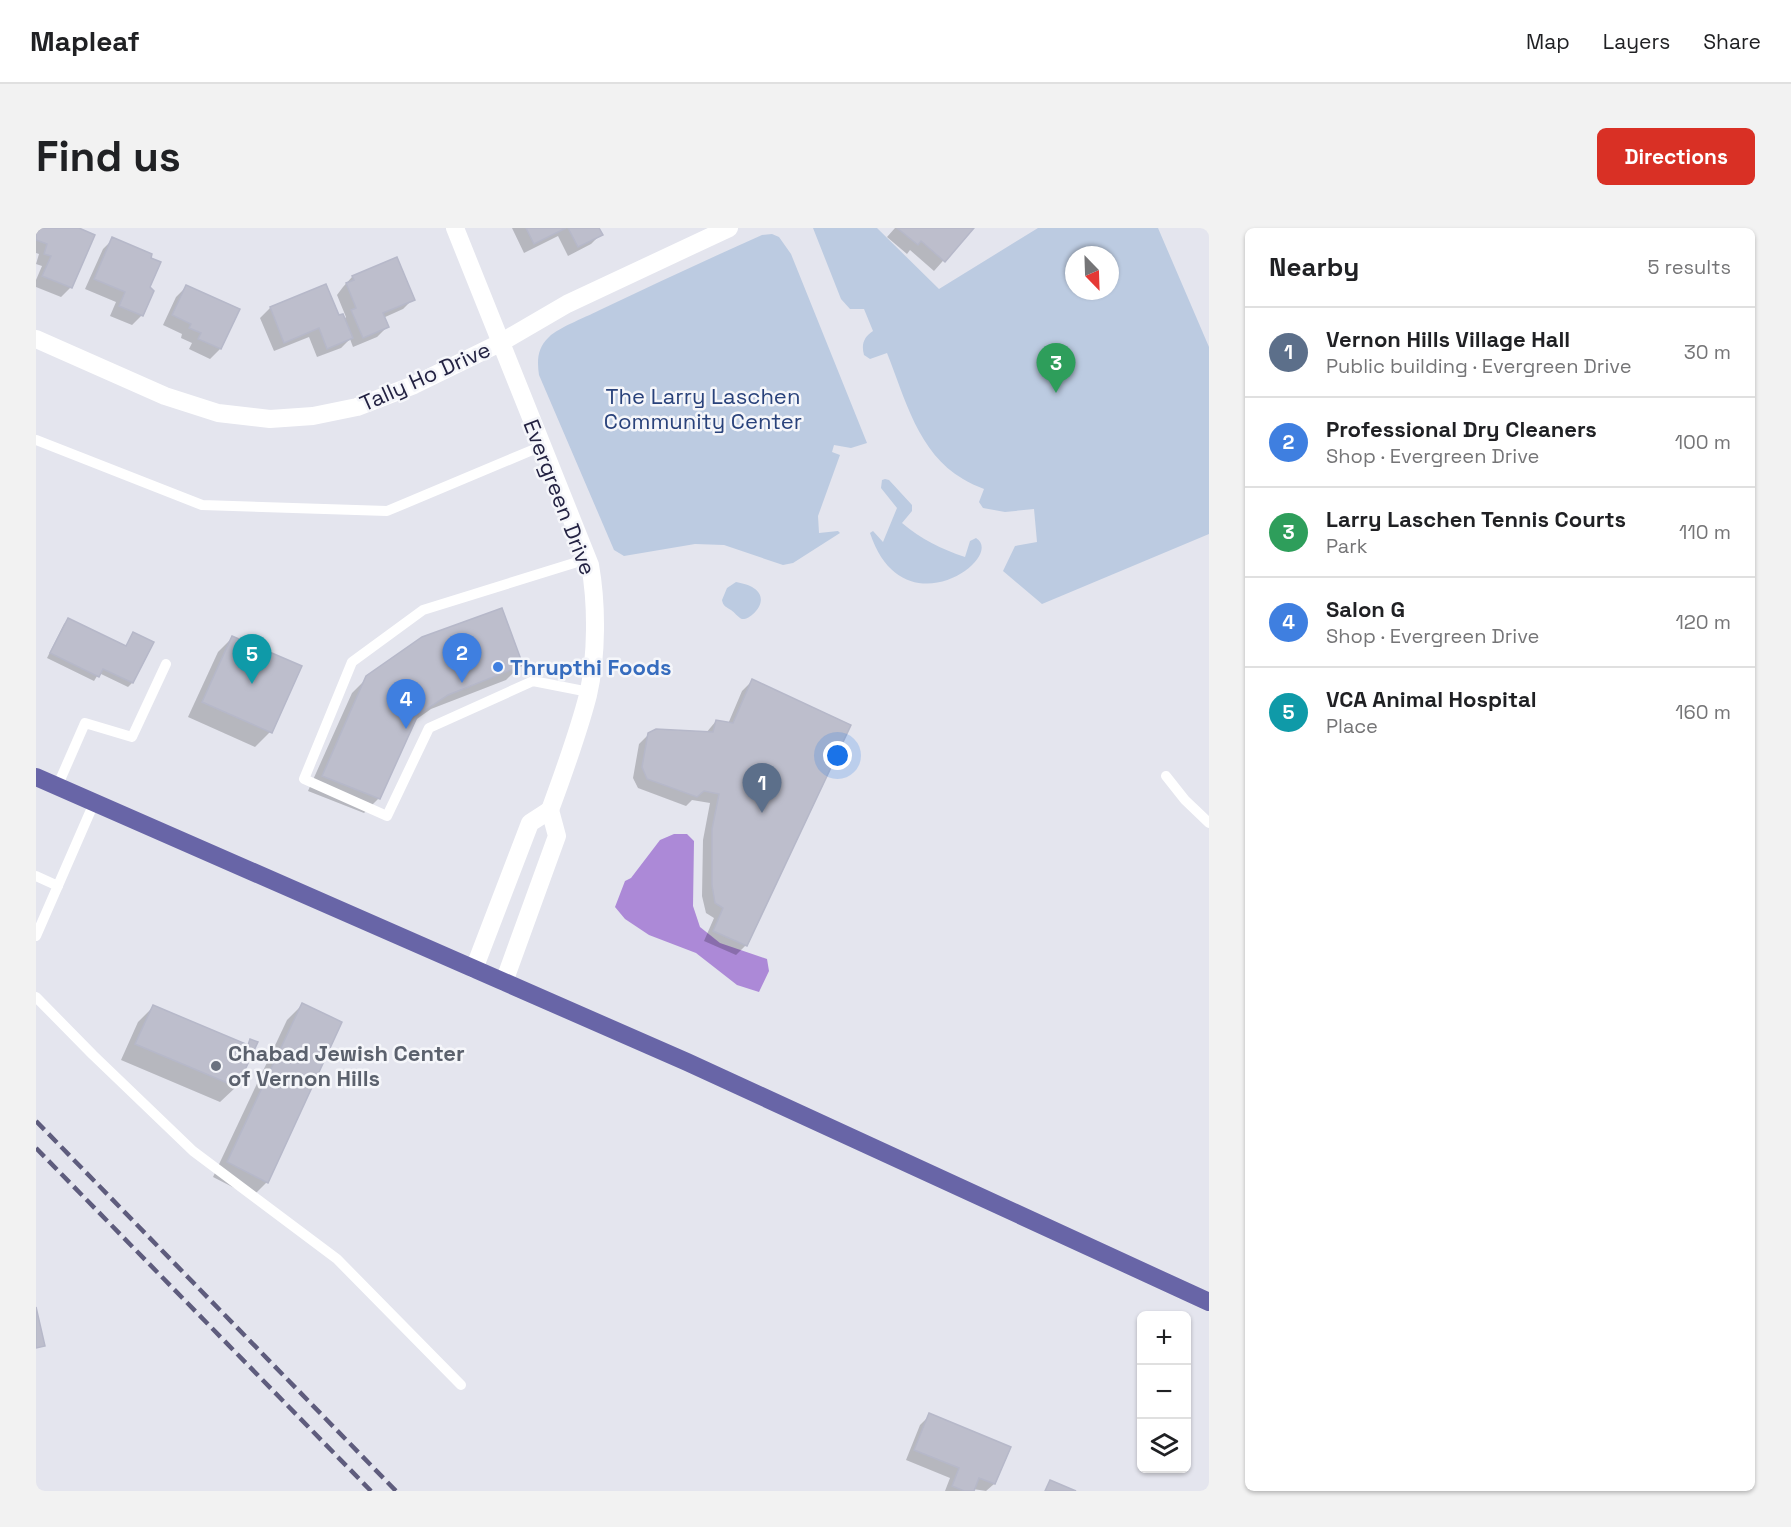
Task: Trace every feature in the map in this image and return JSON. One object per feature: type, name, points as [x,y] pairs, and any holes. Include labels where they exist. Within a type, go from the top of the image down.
[{"type":"main road","points":[[36,777],[687,1062],[1209,1302]]},
{"type":"street","name":"Evergreen Drive","points":[[455,228],[587,559],[594,586],[595,631],[589,692],[550,810]]},
{"type":"street","name":"Tally Ho Drive","points":[[36,339],[165,396],[218,413],[270,419],[313,416],[357,407],[414,385],[500,343],[567,304],[729,228]]},
{"type":"street","points":[[474,969],[530,823],[550,810],[557,836],[504,982]]},
{"type":"lane","points":[[36,440],[202,505],[387,511],[542,446]]},
{"type":"lane","points":[[587,559],[423,610],[351,662],[304,779],[387,816],[429,728],[533,681],[589,692]]},
{"type":"lane","points":[[57,787],[85,723],[132,737],[166,664]]},
{"type":"lane","points":[[1166,776],[1185,800],[1209,823]]},
{"type":"lane","points":[[36,936],[94,803]]},
{"type":"lane","points":[[36,876],[58,886]]},
{"type":"lane","points":[[36,997],[193,1151],[337,1259],[461,1385]]},
{"type":"green space","points":[[813,228],[877,228],[939,289],[1038,228],[1158,228],[1209,347],[1209,534],[1042,604],[1003,571],[1015,546],[1037,542],[1034,509],[1005,512],[983,508],[979,502],[984,489],[948,468],[924,440],[907,406],[887,353],[870,359],[864,355],[864,341],[873,331],[864,309],[850,309],[841,299]]},
{"type":"green space","name":"The Larry Laschen Community Center","points":[[772,234],[779,237],[791,254],[867,443],[851,448],[834,445],[832,452],[840,455],[818,516],[819,533],[838,531],[840,533],[793,563],[783,565],[724,545],[695,544],[624,556],[614,550],[539,375],[540,350],[545,341],[554,333],[574,322],[762,235]]},
{"type":"green space","points":[[882,480],[889,480],[912,505],[912,511],[902,523],[916,534],[965,557],[970,541],[976,538],[982,547],[977,559],[965,571],[947,580],[926,584],[905,579],[885,563],[870,533],[873,531],[883,542],[897,508],[881,488]]},
{"type":"green space","points":[[736,582],[758,591],[761,598],[757,610],[747,618],[742,619],[722,602],[727,588]]},
{"type":"shaded area","points":[[674,834],[687,834],[694,841],[693,906],[700,927],[720,943],[767,959],[769,971],[759,992],[737,985],[696,953],[649,935],[625,919],[615,907],[625,881],[631,878],[660,840]]},
{"type":"building","points":[[36,228],[79,228],[95,235],[72,288],[42,276],[51,256],[44,254],[47,244],[36,240]]},
{"type":"building","points":[[526,228],[566,228],[534,244]]},
{"type":"building","points":[[568,228],[599,228],[603,235],[578,247]]},
{"type":"building","points":[[897,228],[974,228],[945,262],[921,241],[918,245]]},
{"type":"building","points":[[112,237],[152,254],[151,258],[161,262],[150,287],[154,291],[143,316],[119,306],[125,292],[94,279]]},
{"type":"building","points":[[397,257],[415,300],[383,313],[389,327],[363,338],[351,310],[356,308],[346,283],[354,280],[352,276]]},
{"type":"building","points":[[326,284],[339,315],[343,314],[353,338],[327,349],[319,328],[284,343],[270,307]]},
{"type":"building","points":[[186,285],[240,309],[221,349],[198,339],[201,333],[189,328],[191,324],[172,315]]},
{"type":"building","points":[[502,608],[523,665],[448,695],[418,715],[380,799],[322,776],[366,676],[422,637]]},
{"type":"building","points":[[68,618],[126,646],[133,632],[154,642],[133,683],[103,669],[99,677],[50,653]]},
{"type":"building","points":[[232,636],[302,666],[272,733],[202,702]]},
{"type":"building","points":[[752,679],[851,725],[747,946],[713,931],[723,908],[715,903],[712,885],[712,829],[719,794],[704,791],[697,797],[647,779],[642,767],[648,733],[656,729],[713,732],[716,720],[733,723]]},
{"type":"building","points":[[302,1003],[342,1022],[268,1183],[227,1162]]},
{"type":"building","name":"Chabad Jewish Center of Vernon Hills","points":[[153,1005],[248,1045],[250,1039],[258,1042],[237,1087],[135,1044]]},
{"type":"building","points":[[36,1307],[45,1346],[36,1348]]},
{"type":"building","points":[[929,1413],[1011,1447],[995,1484],[979,1478],[974,1491],[964,1491],[952,1486],[959,1468],[914,1450]]},
{"type":"building","points":[[1050,1480],[1076,1491],[1045,1491]]},
{"type":"railway","points":[[36,1121],[396,1491]]},
{"type":"railway","points":[[36,1148],[371,1491]]},
{"type":"place","name":"Larry Laschen Tennis Courts","points":[[1056,393]]},
{"type":"place","name":"Thrupthi Foods","points":[[498,667]]},
{"type":"place","name":"Professional Dry Cleaners","points":[[462,683]]},
{"type":"place","name":"VCA Animal Hospital","points":[[252,684]]},
{"type":"place","name":"Salon G","points":[[406,729]]},
{"type":"place","name":"Vernon Hills Village Hall","points":[[762,813]]},
{"type":"place","name":"Chabad Jewish Center of Vernon Hills","points":[[216,1066]]}]
